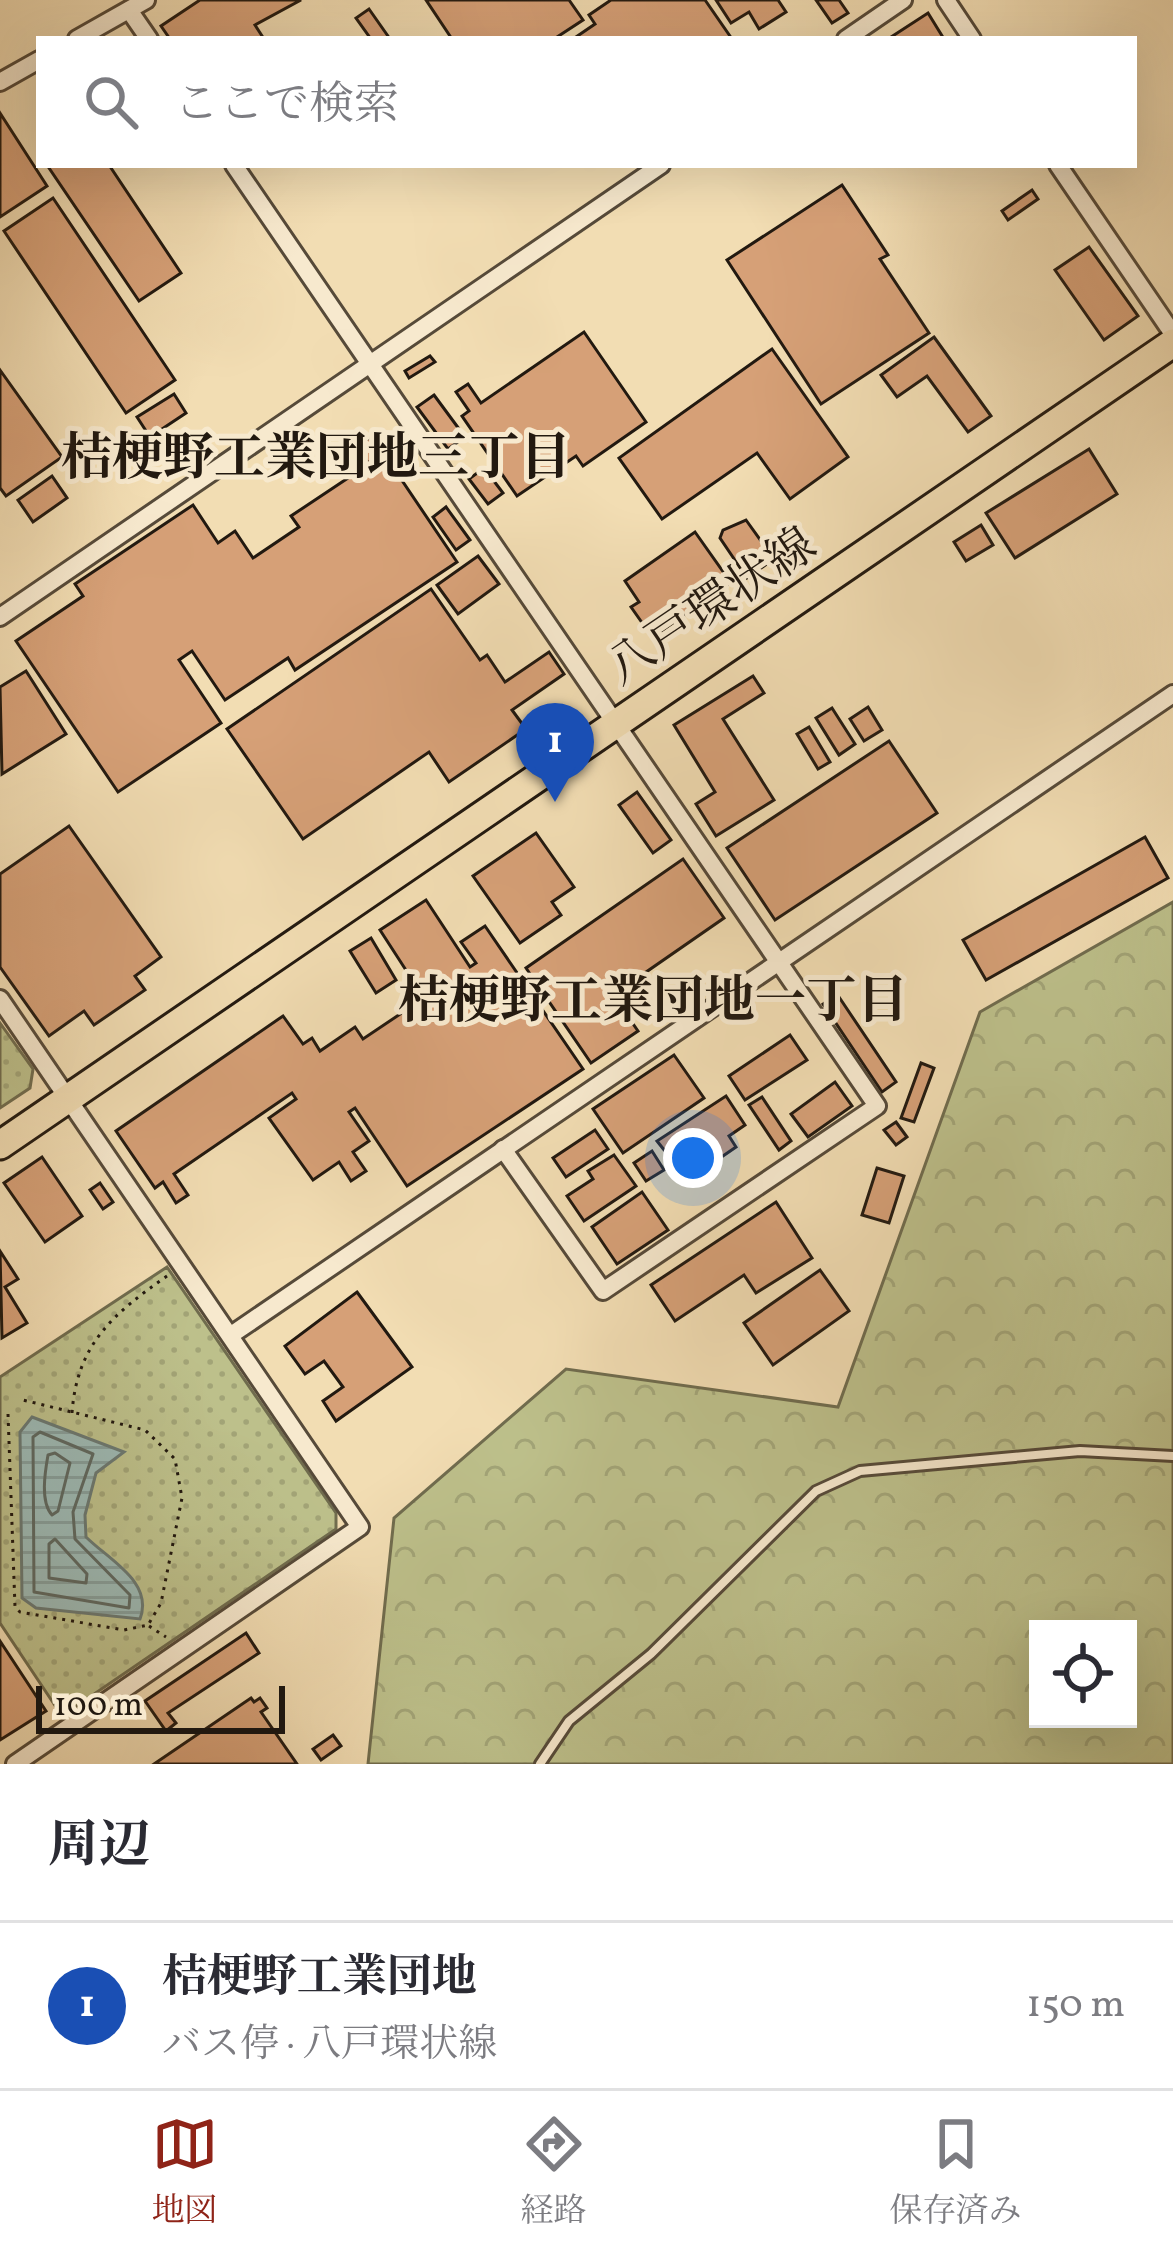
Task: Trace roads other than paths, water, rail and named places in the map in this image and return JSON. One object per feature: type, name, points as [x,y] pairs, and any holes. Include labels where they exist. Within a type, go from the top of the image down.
[{"type":"main road","name":"八戸環状線","points":[[0,1145],[1171,346]]},
{"type":"street","points":[[850,36],[903,0]]},
{"type":"street","points":[[946,0],[970,36]]},
{"type":"street","points":[[82,36],[138,5],[148,36]]},
{"type":"street","points":[[0,82],[36,62]]},
{"type":"street","points":[[236,168],[877,1106],[603,1291],[503,1149]]},
{"type":"street","points":[[0,617],[657,168]]},
{"type":"street","points":[[1060,168],[1171,346]]},
{"type":"street","points":[[231,1335],[1173,694]]},
{"type":"street","points":[[0,999],[360,1527],[15,1764]]},
{"type":"lane","points":[[540,1764],[569,1721],[651,1654],[816,1491],[860,1472],[1080,1451],[1173,1456]]},
{"type":"water","points":[[32,1417],[124,1452],[96,1473],[85,1515],[86,1537],[135,1583],[143,1606],[140,1619],[36,1608],[22,1598],[20,1432]]},
{"type":"place","name":"桔梗野工業団地","points":[[555,802]]},
{"type":"district","name":"桔梗野工業団地三丁目","points":[[316,456]]},
{"type":"district","name":"桔梗野工業団地一丁目","points":[[653,999]]}]
